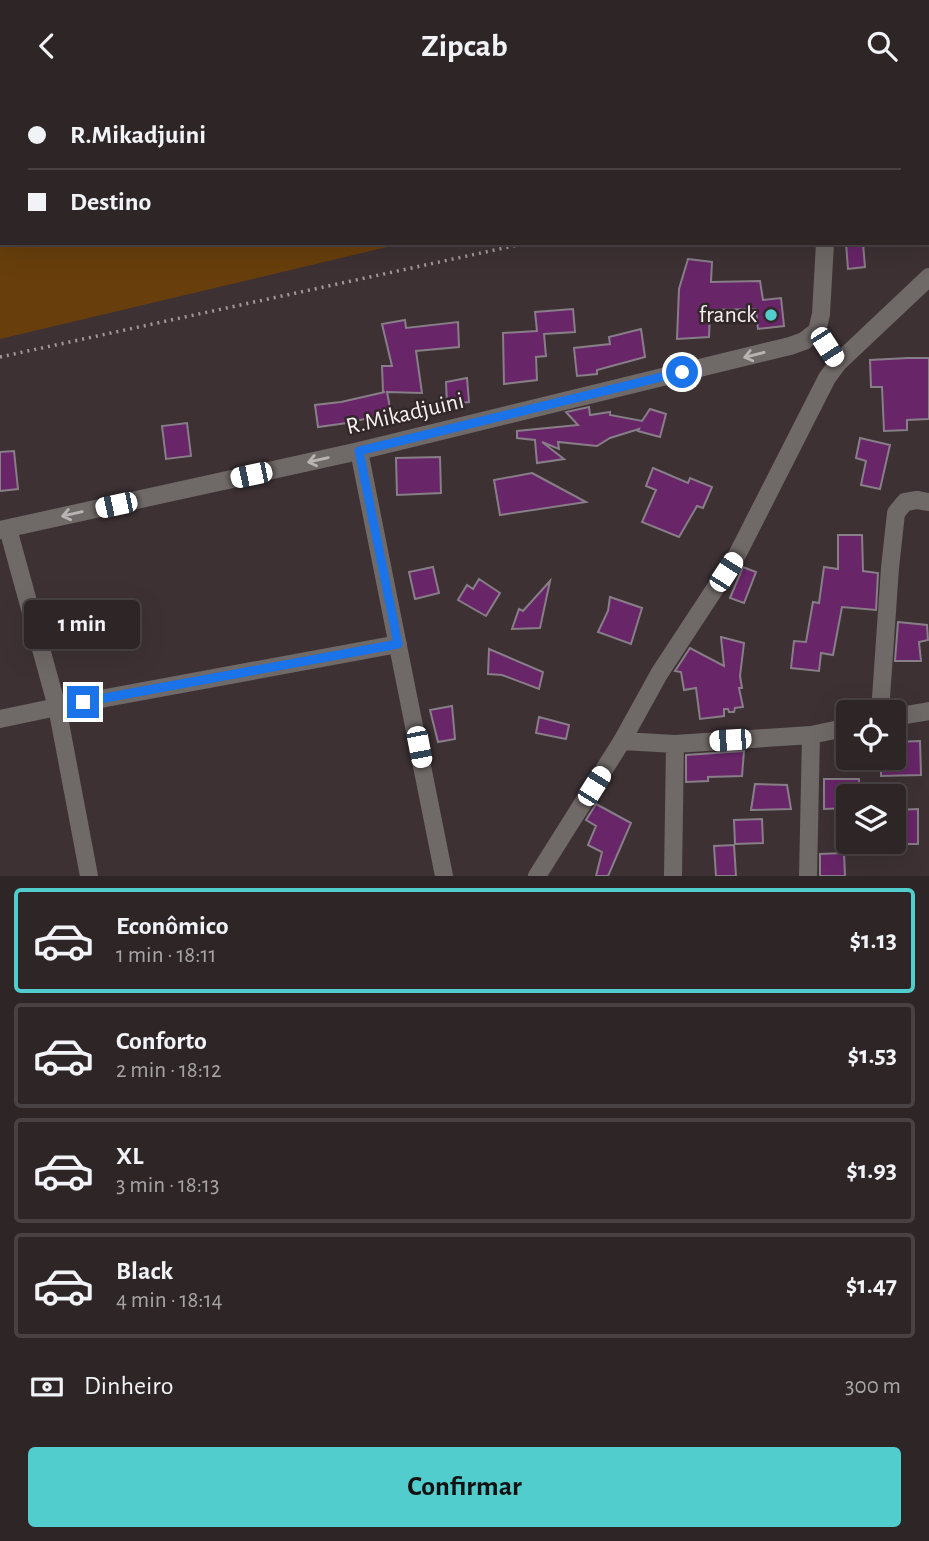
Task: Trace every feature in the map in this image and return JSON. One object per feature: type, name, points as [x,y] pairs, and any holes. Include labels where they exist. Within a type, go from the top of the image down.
[{"type":"street","points":[[825,245],[821,314],[817,331],[838,363]]},
{"type":"street","points":[[537,876],[622,741],[659,674],[737,555],[827,378],[838,363],[929,277]]},
{"type":"street","name":"R.Mikadjuini","points":[[4,529],[359,451],[790,346],[804,341],[817,331]]},
{"type":"street","points":[[359,451],[444,876]]},
{"type":"street","points":[[881,700],[896,513],[905,502],[929,502]]},
{"type":"street","points":[[4,529],[57,707],[89,876]]},
{"type":"street","points":[[0,719],[398,644]]},
{"type":"street","points":[[906,715],[929,711]]},
{"type":"street","points":[[622,741],[676,744],[811,735],[836,730]]},
{"type":"street","points":[[808,876],[811,735]]},
{"type":"street","points":[[673,876],[676,744]]},
{"type":"path","points":[[0,357],[518,245]]},
{"type":"shaded area","points":[[0,245],[396,245],[0,339]]},
{"type":"building","points":[[846,245],[863,245],[865,267],[848,269]]},
{"type":"building","points":[[688,259],[712,262],[711,282],[760,281],[763,300],[781,298],[784,326],[758,329],[756,309],[710,310],[709,337],[677,339],[679,289]]},
{"type":"building","points":[[573,309],[575,332],[544,334],[546,356],[536,357],[537,380],[504,384],[503,333],[537,331],[535,312]]},
{"type":"building","points":[[405,320],[406,328],[458,322],[459,347],[416,351],[422,393],[387,392],[391,413],[318,427],[315,405],[385,392],[382,366],[392,366],[382,324]]},
{"type":"building","points":[[641,329],[645,357],[597,370],[597,374],[577,376],[574,348],[610,344],[609,337]]},
{"type":"building","points":[[929,358],[929,419],[907,420],[907,430],[884,431],[882,387],[871,387],[870,360]]},
{"type":"building","points":[[467,378],[469,402],[447,404],[446,382]]},
{"type":"building","points":[[589,407],[590,415],[610,412],[610,415],[642,421],[650,409],[666,414],[660,437],[638,431],[639,429],[610,438],[597,446],[558,442],[559,449],[542,442],[564,459],[537,463],[535,440],[517,438],[517,431],[578,425],[566,412]]},
{"type":"building","points":[[187,423],[191,456],[166,459],[162,426]]},
{"type":"building","points":[[860,438],[890,445],[880,489],[861,485],[866,461],[856,458]]},
{"type":"building","points":[[14,451],[18,489],[0,491],[0,452]]},
{"type":"building","points":[[440,457],[441,493],[397,495],[396,458]]},
{"type":"building","points":[[653,468],[688,483],[690,478],[712,487],[703,508],[697,506],[679,537],[642,522],[656,490],[646,486]]},
{"type":"building","points":[[532,473],[586,502],[500,515],[494,480]]},
{"type":"building","points":[[838,535],[862,535],[863,571],[878,573],[876,610],[842,607],[833,655],[821,653],[819,671],[791,668],[794,641],[806,642],[813,602],[819,603],[824,567],[838,569]]},
{"type":"building","points":[[433,567],[439,593],[415,599],[409,572]]},
{"type":"building","points":[[743,567],[756,572],[744,603],[730,598]]},
{"type":"building","points":[[479,579],[500,593],[486,616],[458,600],[467,585],[473,589]]},
{"type":"building","points":[[550,581],[540,628],[512,629],[519,609],[523,611]]},
{"type":"building","points":[[610,597],[642,608],[631,644],[598,632],[608,611]]},
{"type":"building","points":[[898,622],[927,625],[928,640],[919,642],[921,661],[895,661]]},
{"type":"building","points":[[721,637],[744,643],[740,676],[742,688],[739,688],[743,707],[735,708],[734,712],[724,709],[724,716],[700,719],[696,688],[684,690],[681,672],[675,671],[690,648],[724,666]]},
{"type":"building","points":[[489,649],[543,672],[539,689],[502,675],[488,674]]},
{"type":"building","points":[[452,706],[455,739],[438,742],[430,710]]},
{"type":"building","points":[[539,717],[569,725],[566,739],[536,733]]},
{"type":"building","points":[[920,741],[921,775],[881,776],[881,770],[906,770],[906,742]]},
{"type":"building","points":[[744,751],[742,776],[708,777],[708,781],[686,782],[686,755]]},
{"type":"building","points":[[824,779],[859,779],[859,784],[836,784],[836,809],[824,809]]},
{"type":"building","points":[[755,784],[787,785],[791,809],[751,810]]},
{"type":"building","points":[[596,804],[631,823],[608,876],[596,876],[602,852],[588,845],[596,826],[586,820]]},
{"type":"building","points":[[918,809],[918,844],[906,844],[906,810]]},
{"type":"building","points":[[762,819],[763,843],[735,844],[734,820]]},
{"type":"building","points":[[734,845],[736,876],[716,876],[714,846]]},
{"type":"building","points":[[820,854],[844,854],[845,876],[820,876]]},
{"type":"place","name":"franck","points":[[771,315]]},
{"type":"route","points":[[83,702],[398,644],[359,451],[682,372]]}]
